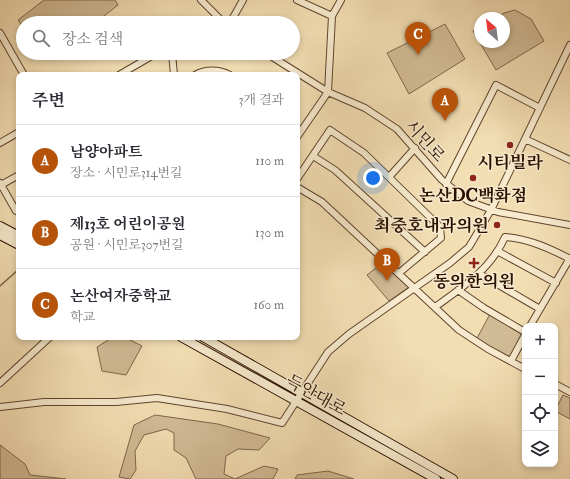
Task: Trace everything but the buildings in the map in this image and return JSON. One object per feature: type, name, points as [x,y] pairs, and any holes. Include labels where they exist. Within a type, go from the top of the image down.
[{"type":"street","points":[[201,0],[217,16]]},
{"type":"street","points":[[234,16],[243,0]]},
{"type":"street","points":[[298,0],[332,16]]},
{"type":"street","points":[[300,133],[328,92],[332,16],[342,0]]},
{"type":"street","points":[[0,32],[22,72]]},
{"type":"street","points":[[0,407],[44,402],[116,402],[158,398],[227,409],[282,423],[328,352],[349,334],[416,288],[469,247],[491,210],[570,46]]},
{"type":"street","points":[[124,72],[145,60]]},
{"type":"street","points":[[173,60],[174,72]]},
{"type":"street","name":"시민로","points":[[277,60],[296,72]]},
{"type":"street","points":[[201,72],[220,72]]},
{"type":"street","name":"시민로","points":[[300,74],[328,92],[365,108],[397,129],[429,167],[446,184],[468,201],[491,210],[570,225]]},
{"type":"street","points":[[446,184],[496,85],[540,108]]},
{"type":"street","points":[[300,175],[330,130],[364,153],[390,176],[440,227],[441,238],[399,273]]},
{"type":"street","points":[[0,143],[16,134]]},
{"type":"street","points":[[525,139],[570,160]]},
{"type":"street","points":[[390,176],[414,148]]},
{"type":"street","points":[[313,156],[335,170],[425,252]]},
{"type":"street","points":[[16,176],[1,184],[16,208]]},
{"type":"street","points":[[300,189],[322,202],[469,337],[522,367]]},
{"type":"street","points":[[0,226],[16,234]]},
{"type":"street","points":[[0,235],[16,243]]},
{"type":"street","points":[[436,307],[480,274],[498,252],[505,237],[522,239],[546,246],[570,258],[532,323]]},
{"type":"street","points":[[498,252],[556,283]]},
{"type":"street","points":[[480,274],[540,309]]},
{"type":"street","points":[[458,290],[522,332]]},
{"type":"street","points":[[0,383],[47,340]]},
{"type":"street","name":"득안대로","points":[[186,340],[436,479]]},
{"type":"street","name":"득안대로","points":[[208,340],[453,479]]},
{"type":"street","points":[[511,361],[522,340]]},
{"type":"street","points":[[558,386],[570,392]]},
{"type":"shaded area","points":[[44,0],[115,0],[118,5],[104,16],[23,16]]},
{"type":"shaded area","points":[[515,10],[531,19],[544,41],[496,70],[483,48],[510,48],[510,12],[508,12]]},
{"type":"shaded area","points":[[445,24],[465,59],[409,94],[387,53]]},
{"type":"shaded area","points":[[382,263],[409,287],[389,301],[367,275]]},
{"type":"shaded area","points":[[490,314],[522,333],[522,338],[511,358],[476,340]]},
{"type":"shaded area","points":[[108,340],[130,340],[142,346],[126,375],[102,371],[97,347]]},
{"type":"shaded area","points":[[563,395],[570,398],[570,419],[558,413],[558,405]]},
{"type":"shaded area","points":[[155,415],[218,424],[270,438],[259,450],[238,449],[226,456],[224,474],[235,479],[196,479],[186,458],[174,450],[174,433],[166,429],[144,435],[135,451],[136,470],[130,479],[119,477],[134,425]]},
{"type":"shaded area","points":[[0,445],[25,464],[30,475],[66,479],[0,479]]},
{"type":"shaded area","points":[[264,466],[278,469],[273,479],[235,479]]},
{"type":"shaded area","points":[[328,471],[354,479],[295,479],[297,475]]},
{"type":"waterway","points":[[0,286],[16,272]]},
{"type":"place","name":"논산여자중학교","points":[[418,55]]},
{"type":"place","name":"남양아파트","points":[[445,121]]},
{"type":"place","name":"시티빌라","points":[[510,145]]},
{"type":"place","name":"논산DC백화점","points":[[473,178]]},
{"type":"place","name":"최중호내과의원","points":[[497,225]]},
{"type":"place","name":"동의한의원","points":[[474,263]]},
{"type":"place","name":"제13호 어린이공원","points":[[387,281]]}]
